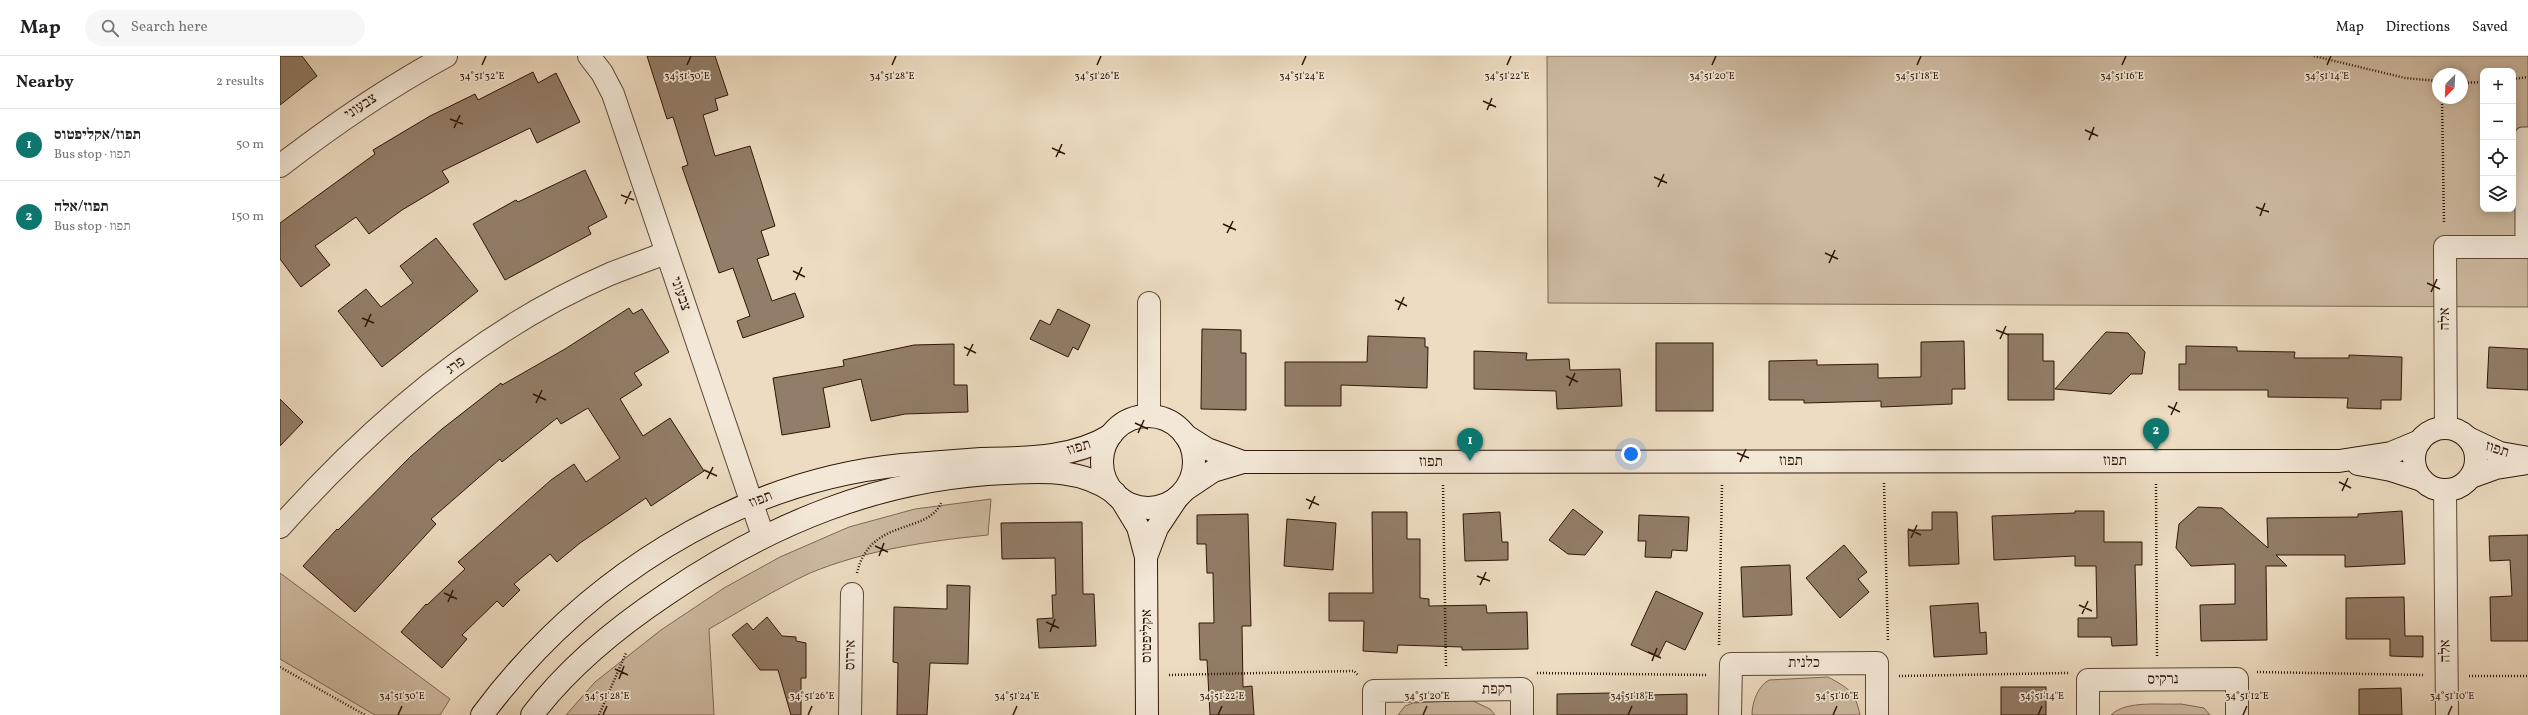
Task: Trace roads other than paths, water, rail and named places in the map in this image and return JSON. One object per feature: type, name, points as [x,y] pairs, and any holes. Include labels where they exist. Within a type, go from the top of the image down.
[{"type":"street","name":"צבעוני","points":[[280,166],[346,117],[401,81],[446,56]]},
{"type":"street","name":"צבעוני","points":[[589,56],[602,73],[613,94],[762,536]]},
{"type":"street","name":"אלה","points":[[2446,428],[2445,247],[2525,247]]},
{"type":"street","name":"פרג","points":[[280,527],[352,452],[399,410],[448,370],[500,334],[553,303],[609,275],[666,253]]},
{"type":"street","points":[[1149,303],[1149,416]]},
{"type":"street","points":[[1149,416],[1167,420],[1185,435],[1191,446],[1194,463],[1190,480],[1183,492],[1173,501],[1156,507],[1138,507],[1118,496],[1109,486],[1102,470],[1103,452],[1110,435],[1123,423],[1149,416]]},
{"type":"street","points":[[2446,428],[2458,430],[2468,438],[2475,448],[2477,460],[2471,477],[2456,488],[2445,490],[2433,488],[2422,480],[2416,470],[2414,458],[2420,441],[2434,430],[2446,428]]},
{"type":"street","name":"תפוז","points":[[482,715],[506,683],[542,643],[580,607],[655,554],[721,516],[751,503],[800,486],[847,474],[901,465],[1043,456],[1082,448],[1110,435]]},
{"type":"street","name":"תפוז","points":[[1185,435],[1207,449],[1243,462]]},
{"type":"street","name":"תפוז","points":[[2468,438],[2500,453],[2528,458]]},
{"type":"street","name":"תפוז","points":[[1183,492],[1213,471],[1243,462],[2339,461],[2391,453],[2420,441]]},
{"type":"street","name":"תפוז","points":[[2339,461],[2391,470],[2422,480]]},
{"type":"street","name":"תפוז","points":[[2471,477],[2496,468],[2528,463]]},
{"type":"street","name":"תפוז","points":[[532,715],[570,671],[606,638],[708,566],[762,536],[803,518],[862,497],[949,478],[991,473],[1056,471],[1091,480],[1118,496]]},
{"type":"street","name":"אלה","points":[[2445,490],[2447,715]]},
{"type":"street","name":"אקליפטוס","points":[[1146,557],[1158,528],[1183,492]]},
{"type":"street","name":"אקליפטוס","points":[[1118,496],[1138,527],[1146,557],[1147,715]]},
{"type":"street","name":"אירוס","points":[[850,715],[852,594]]},
{"type":"street","name":"כלנית","points":[[1730,715],[1731,670],[1877,670],[1877,715]]},
{"type":"street","name":"נרקיס","points":[[2088,715],[2088,680],[2237,679],[2237,715]]},
{"type":"street","name":"רקפת","points":[[1374,715],[1374,691],[1522,689],[1522,715]]},
{"type":"lane","points":[[2525,247],[2522,134],[2528,134]]},
{"type":"place","name":"תפוז/אלה","points":[[2156,451]]},
{"type":"place","name":"תפוז/אקליפטוס","points":[[1470,461]]}]
